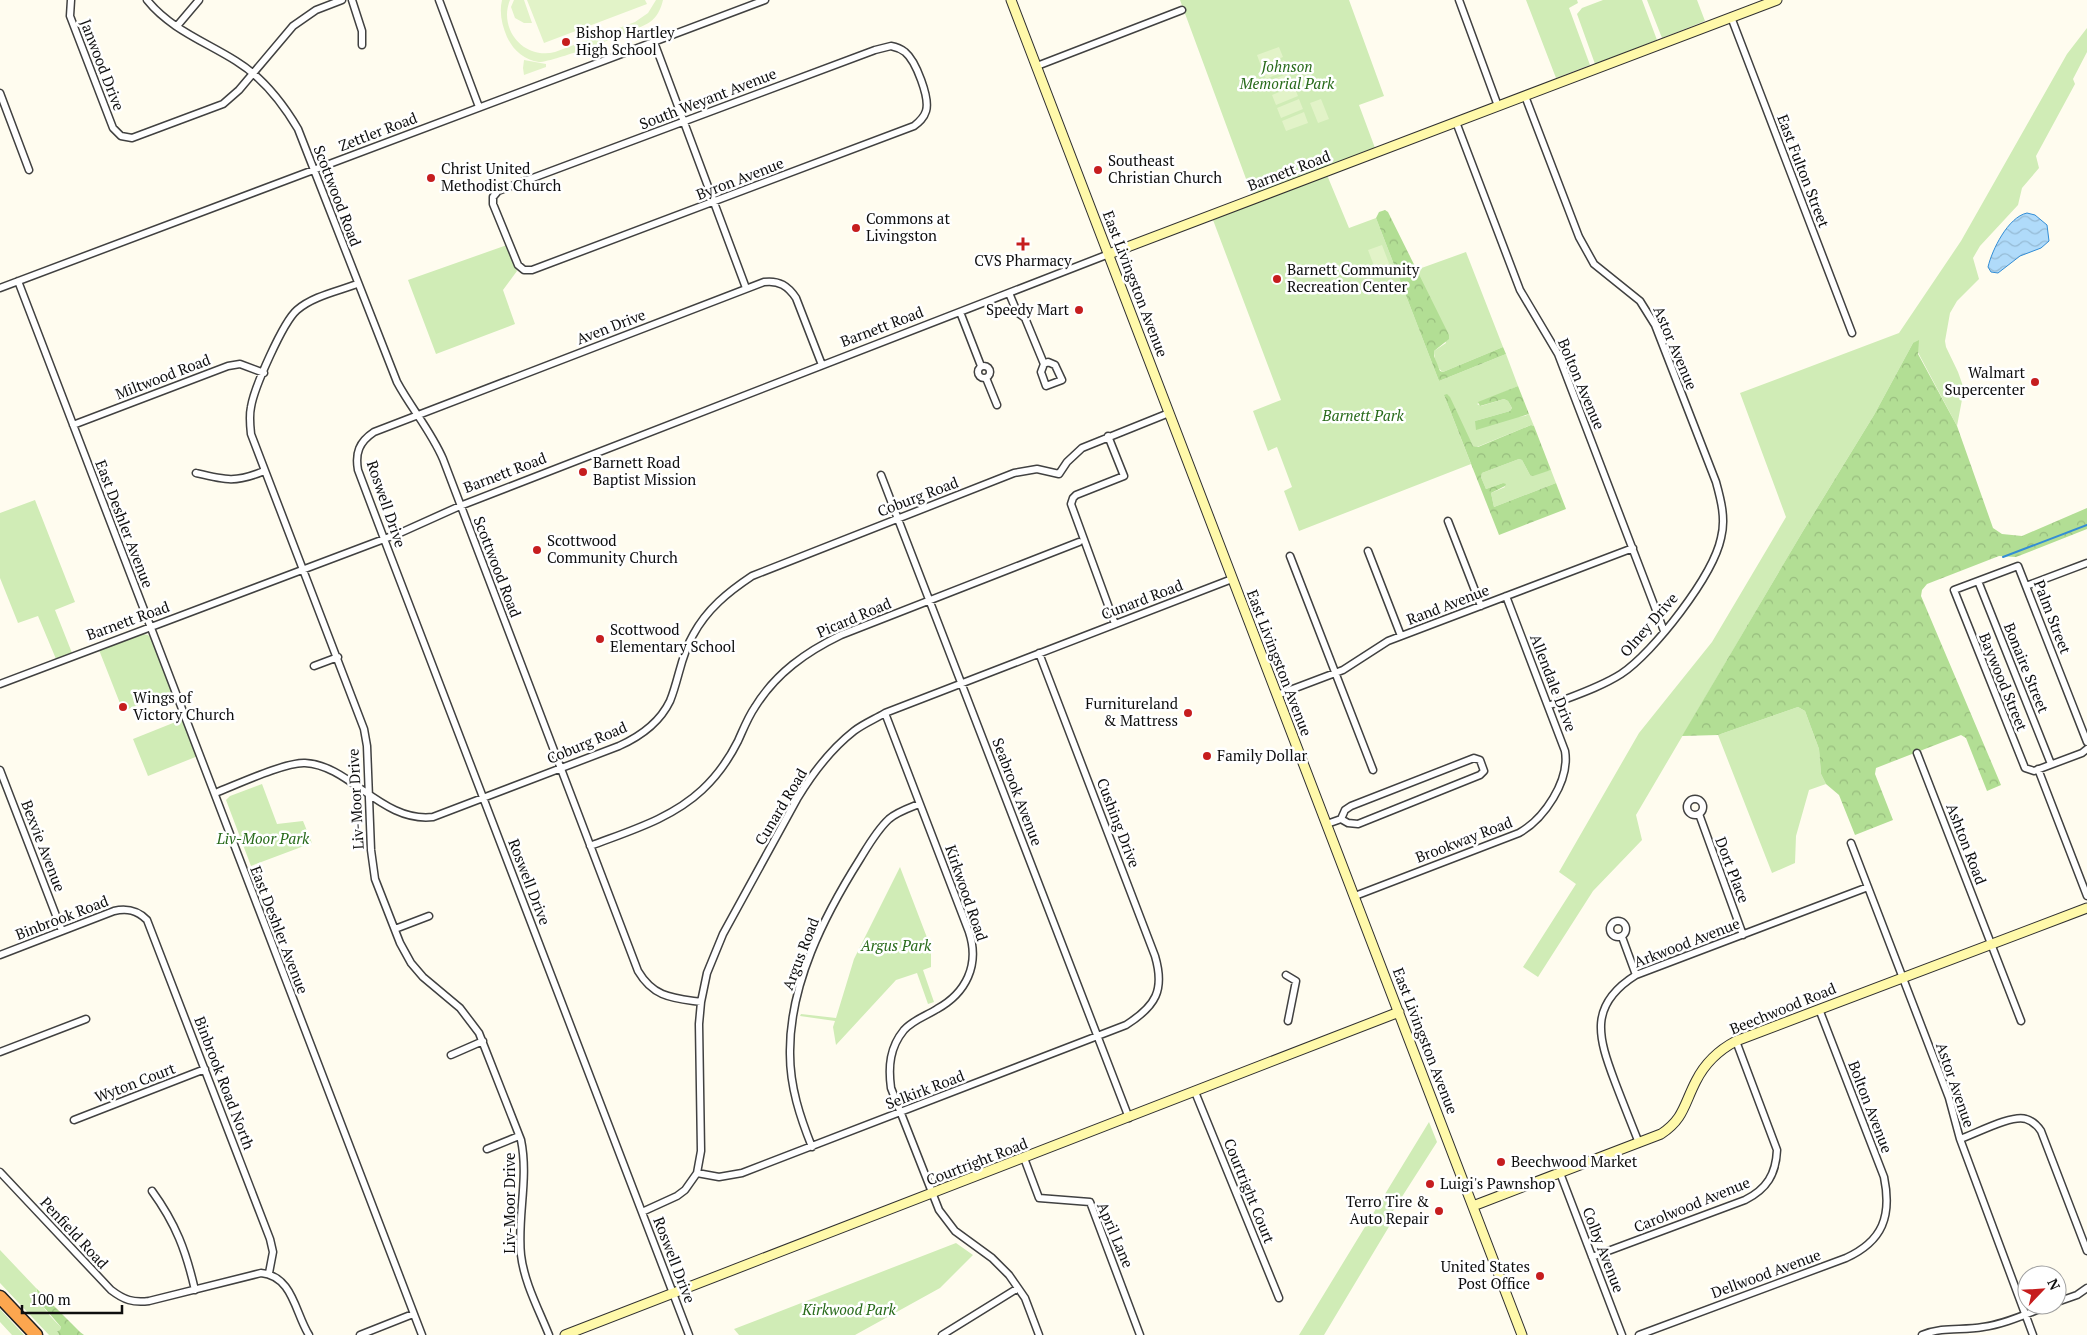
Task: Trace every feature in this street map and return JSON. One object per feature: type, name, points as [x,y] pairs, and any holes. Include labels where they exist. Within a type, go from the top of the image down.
[{"type":"highway","points":[[0,1297],[36,1335]]},
{"type":"street","name":"Janwood Drive","points":[[71,0],[70,16],[113,128],[121,136],[139,137],[212,109],[232,97],[253,74]]},
{"type":"street","name":"Scottwood Road","points":[[147,0],[177,26],[237,61],[271,91],[290,115],[304,143],[396,382],[437,445],[642,977],[653,990],[660,994],[701,1002]]},
{"type":"street","points":[[177,26],[199,0]]},
{"type":"street","points":[[253,74],[301,20],[316,10],[342,0]]},
{"type":"street","points":[[352,0],[362,31],[362,45]]},
{"type":"street","points":[[438,0],[480,107]]},
{"type":"street","name":"Zettler Road","points":[[0,288],[765,0]]},
{"type":"street","name":"East Livingston Avenue","points":[[1011,0],[1522,1335]]},
{"type":"street","points":[[1459,0],[1498,106]]},
{"type":"street","name":"Barnett Road","points":[[0,684],[385,539],[460,506],[822,365],[1777,0]]},
{"type":"street","points":[[1037,66],[1182,10]]},
{"type":"street","name":"East Fulton Street","points":[[1730,17],[1852,333]]},
{"type":"street","points":[[654,42],[746,288]]},
{"type":"street","name":"South Weyant Avenue","points":[[524,270],[518,265],[494,204],[494,194],[503,189],[883,47],[898,48],[906,52],[913,61],[919,78]]},
{"type":"street","name":"Byron Avenue","points":[[524,270],[532,270],[914,126],[923,117],[927,104],[919,78]]},
{"type":"street","points":[[0,95],[30,170]]},
{"type":"street","name":"Astor Avenue","points":[[1525,96],[1579,237],[1594,264],[1640,301],[1655,325],[1716,482],[1722,502],[1723,519]]},
{"type":"street","name":"Bolton Avenue","points":[[1456,122],[1520,290],[1558,354],[1664,631]]},
{"type":"street","name":"East Deshler Avenue","points":[[18,281],[422,1335]]},
{"type":"street","name":"Aven Drive","points":[[365,438],[374,432],[417,415],[746,288],[772,281],[779,282],[792,292],[796,298],[822,365]]},
{"type":"street","name":"Liv-Moor Drive","points":[[358,284],[312,301],[296,311],[285,326],[264,373],[251,406],[250,420],[255,447],[304,569],[364,729],[367,746],[372,865],[376,880],[402,948],[411,963],[424,977],[460,1008],[470,1019],[483,1041],[519,1136],[524,1156],[525,1177],[520,1240],[521,1256],[525,1274],[549,1335]]},
{"type":"street","points":[[1009,293],[1017,312],[1025,318],[1044,364]]},
{"type":"street","points":[[960,312],[981,366],[977,371],[978,374],[980,377],[986,378],[997,405]]},
{"type":"street","name":"Miltwood Road","points":[[73,425],[228,366],[240,364],[264,373]]},
{"type":"street","name":"Coburg Road","points":[[215,793],[284,767],[304,763],[324,767],[401,814],[424,818],[441,815],[561,769],[629,741],[649,727],[670,702],[680,664],[692,637],[708,611],[730,590],[767,568],[1019,472],[1037,469],[1060,474],[1074,454],[1092,443],[1169,413]]},
{"type":"street","points":[[1108,436],[1124,476],[1076,495],[1072,498],[1071,504],[1115,624]]},
{"type":"street","name":"Roswell Drive","points":[[365,438],[359,448],[357,465],[689,1335]]},
{"type":"street","points":[[196,473],[225,480],[241,478],[264,471]]},
{"type":"street","name":"Seabrook Avenue","points":[[882,475],[1129,1118]]},
{"type":"street","name":"Olney Drive","points":[[1548,706],[1592,689],[1622,673],[1646,652],[1698,585],[1715,557],[1722,537],[1723,519]]},
{"type":"street","points":[[1448,520],[1481,606]]},
{"type":"street","name":"Picard Road","points":[[590,846],[652,822],[679,808],[702,790],[723,768],[754,708],[774,682],[792,664],[818,647],[841,634],[1079,542]]},
{"type":"street","name":"Rand Avenue","points":[[1277,695],[1336,673],[1350,666],[1378,646],[1401,636],[1633,548]]},
{"type":"street","points":[[1368,551],[1401,636]]},
{"type":"street","points":[[1290,556],[1373,770]]},
{"type":"street","points":[[2026,586],[2087,563]]},
{"type":"street","name":"Palm Street","points":[[1954,590],[2018,566],[2087,742]]},
{"type":"street","name":"Cunard Road","points":[[642,1212],[677,1196],[692,1181],[697,1172],[701,1151],[701,1002],[707,973],[723,934],[806,785],[830,753],[855,730],[885,713],[1232,579]]},
{"type":"street","name":"Bonaire Street","points":[[1978,581],[2050,764]]},
{"type":"street","name":"Baywood Street","points":[[1954,590],[2022,764],[2029,771],[2038,769]]},
{"type":"street","name":"Allendale Drive","points":[[1506,596],[1565,751],[1566,764],[1562,781]]},
{"type":"street","name":"Cushing Drive","points":[[1039,653],[1156,956],[1160,970],[1160,984],[1154,1002]]},
{"type":"street","points":[[314,666],[338,657]]},
{"type":"street","name":"Kirkwood Road","points":[[885,713],[969,932],[973,955],[968,978],[959,992],[948,1002],[918,1018],[905,1029],[896,1041],[890,1056],[891,1088],[939,1210],[954,1231],[998,1263],[1025,1298],[1039,1335]]},
{"type":"street","points":[[2087,749],[2082,753],[2038,769],[2087,896]]},
{"type":"street","name":"Ashton Road","points":[[1918,752],[2021,1022]]},
{"type":"street","points":[[1327,824],[1341,819],[1358,824],[1480,776],[1484,771],[1483,765],[1480,760],[1474,758],[1351,806],[1345,810],[1341,819]]},
{"type":"street","name":"Bexvie Avenue","points":[[0,770],[62,931]]},
{"type":"street","name":"Brookway Road","points":[[1355,896],[1519,833],[1537,821],[1562,781]]},
{"type":"street","name":"Argus Road","points":[[812,1146],[797,1105],[791,1071],[792,1018],[800,985],[818,938],[837,900],[875,836],[890,819],[920,804]]},
{"type":"street","name":"Dort Place","points":[[1699,814],[1743,934]]},
{"type":"street","name":"Astor Avenue","points":[[1851,843],[1949,1098],[1960,1139],[2017,1292]]},
{"type":"street","name":"Arkwood Avenue","points":[[1639,1143],[1603,1050],[1600,1034],[1601,1020],[1612,994],[1622,984],[1636,975],[1868,887]]},
{"type":"street","name":"Beechwood Road","points":[[1473,1206],[1661,1134],[1676,1122],[1683,1112],[1695,1082],[1708,1062],[1726,1046],[1736,1041],[2087,908]]},
{"type":"street","name":"Binbrook Road","points":[[0,955],[114,911],[128,909],[133,911]]},
{"type":"street","name":"Binbrook Road North","points":[[133,911],[142,915],[150,927],[270,1239],[273,1252],[269,1274]]},
{"type":"street","points":[[395,929],[429,916]]},
{"type":"street","points":[[1622,937],[1636,975]]},
{"type":"street","points":[[1286,975],[1296,981],[1288,1020]]},
{"type":"street","name":"Selkirk Road","points":[[697,1172],[719,1177],[732,1176],[1098,1037],[1126,1025],[1142,1015],[1154,1002]]},
{"type":"street","name":"Bolton Avenue","points":[[1819,1009],[1884,1177],[1888,1196],[1886,1216]]},
{"type":"street","name":"Courtright Road","points":[[565,1335],[1399,1012]]},
{"type":"street","points":[[0,1052],[86,1019]]},
{"type":"street","points":[[451,1054],[483,1041]]},
{"type":"street","name":"Carolwood Avenue","points":[[1592,1257],[1745,1200],[1757,1194],[1773,1176],[1777,1150],[1736,1041]]},
{"type":"street","name":"Wyton Court","points":[[74,1120],[205,1069]]},
{"type":"street","name":"Courtright Court","points":[[1195,1092],[1279,1298]]},
{"type":"street","points":[[1960,1139],[2014,1119],[2024,1118],[2034,1122],[2041,1131],[2087,1251]]},
{"type":"street","points":[[487,1149],[519,1136]]},
{"type":"street","name":"April Lane","points":[[1024,1158],[1040,1198],[1090,1202],[1140,1335]]},
{"type":"street","name":"Penfield Road","points":[[0,1172],[111,1290],[122,1298],[135,1302],[149,1301],[196,1290]]},
{"type":"street","name":"Colby Avenue","points":[[1560,1173],[1622,1335]]},
{"type":"street","points":[[152,1191],[169,1215],[182,1244],[196,1290],[261,1273],[269,1274],[281,1280],[290,1292],[302,1323],[309,1335]]},
{"type":"street","name":"Dellwood Avenue","points":[[1639,1335],[1858,1252],[1872,1241],[1886,1216]]},
{"type":"street","points":[[942,1335],[1018,1288]]},
{"type":"street","points":[[2067,1298],[2077,1295],[2087,1288]]},
{"type":"street","points":[[360,1335],[413,1314]]},
{"type":"street","points":[[1922,1335],[1942,1329],[1981,1328],[2022,1315]]},
{"type":"street","name":"Astor Avenue","points":[[2025,1315],[2033,1335]]},
{"type":"green space","points":[[502,0],[510,0],[507,11],[508,21],[516,40],[524,47],[544,53],[555,52],[635,22],[648,13],[656,0],[663,0],[655,18],[643,26],[576,52],[539,62],[524,57],[509,42],[502,19]]},
{"type":"green space","points":[[514,0],[524,0],[532,23],[524,23],[515,18],[511,7]]},
{"type":"green space","points":[[527,0],[645,0],[647,4],[544,43]]},
{"type":"green space","name":"Johnson Memorial Park","points":[[1180,0],[1349,0],[1384,96],[1359,105],[1375,148],[1252,195]]},
{"type":"green space","points":[[1526,0],[1577,0],[1578,3],[1569,8],[1590,65],[1556,78]]},
{"type":"green space","points":[[1603,0],[1642,0],[1657,40],[1595,64],[1577,14],[1582,8]]},
{"type":"green space","points":[[1647,0],[1697,0],[1705,21],[1662,38]]},
{"type":"green space","points":[[2087,28],[2087,52],[2073,79],[2075,84],[2036,156],[2039,168],[2022,188],[2018,205],[1980,246],[1973,258],[1979,279],[1957,301],[1950,313],[1945,341],[1946,347],[1964,389],[1957,426],[1913,343],[1874,415],[1803,531],[1636,815],[1642,840],[1593,891],[1538,977],[1523,967],[1576,884],[1559,872],[1639,733],[1712,642],[1786,517],[1740,393],[1899,333],[1961,241],[2067,54]]},
{"type":"green space","points":[[1279,47],[1283,57],[1261,66],[1257,55]]},
{"type":"green space","points":[[524,60],[546,64],[546,67],[524,75]]},
{"type":"green space","points":[[1284,60],[1288,70],[1266,79],[1262,69]]},
{"type":"green space","points":[[1289,73],[1293,83],[1271,92],[1267,82]]},
{"type":"green space","points":[[1294,86],[1298,96],[1276,105],[1272,95]]},
{"type":"green space","points":[[1299,99],[1303,109],[1281,118],[1277,108]]},
{"type":"green space","points":[[1321,99],[1329,119],[1318,123],[1310,103]]},
{"type":"green space","points":[[1304,112],[1308,123],[1286,131],[1282,121]]},
{"type":"green space","name":"Barnett Park","points":[[1327,175],[1349,228],[1376,218],[1439,381],[1506,354],[1518,386],[1477,404],[1481,406],[1504,399],[1508,401],[1512,408],[1510,411],[1475,421],[1529,414],[1534,426],[1531,425],[1477,447],[1473,446],[1444,395],[1471,464],[1299,531],[1284,491],[1292,487],[1277,447],[1268,451],[1253,411],[1281,400],[1213,220]]},
{"type":"green space","points":[[1385,210],[1388,212],[1449,335],[1449,339],[1434,351],[1440,371],[1443,372],[1503,347],[1506,354],[1439,381],[1376,218],[1379,212]]},
{"type":"green space","points":[[507,245],[517,271],[503,290],[515,324],[436,354],[408,280]]},
{"type":"green space","points":[[1382,245],[1390,266],[1376,271],[1368,250]]},
{"type":"green space","points":[[1466,252],[1503,347],[1443,372],[1436,363],[1434,351],[1446,343],[1416,270]]},
{"type":"green space","points":[[1919,340],[1918,354],[1957,426],[1993,528],[2002,534],[2022,536],[2087,508],[2087,529],[2016,557],[1999,556],[1927,584],[1922,590],[1921,596],[2001,785],[1987,791],[1966,738],[1961,735],[1876,768],[1875,774],[1893,820],[1855,835],[1839,795],[1826,784],[1821,774],[1819,749],[1805,711],[1798,707],[1718,735],[1682,736],[1874,415],[1913,343]]},
{"type":"green space","points":[[1518,386],[1529,414],[1476,430],[1475,421],[1510,411],[1512,408],[1508,401],[1504,399],[1480,406],[1478,402]]},
{"type":"green space","points":[[1447,394],[1473,446],[1478,447],[1531,425],[1534,426],[1551,470],[1533,476],[1530,475],[1522,460],[1519,459],[1482,473],[1481,477],[1486,489],[1503,483],[1506,484],[1491,493],[1494,507],[1556,483],[1566,509],[1499,535],[1444,395]]},
{"type":"green space","points":[[1519,459],[1522,460],[1530,475],[1551,470],[1556,483],[1494,507],[1491,493],[1505,487],[1503,483],[1486,489],[1481,477],[1482,473]]},
{"type":"green space","points":[[35,500],[75,602],[55,610],[72,653],[56,659],[38,616],[18,623],[0,578],[0,513]]},
{"type":"green space","points":[[143,634],[151,638],[172,692],[123,711],[99,650]]},
{"type":"green space","points":[[1798,707],[1805,711],[1819,749],[1821,774],[1826,784],[1809,790],[1796,836],[1795,863],[1772,873],[1718,735]]},
{"type":"green space","points":[[183,719],[198,756],[148,776],[133,739]]},
{"type":"green space","name":"Liv-Moor Park","points":[[262,784],[277,824],[303,821],[312,843],[251,866],[226,800],[230,796]]},
{"type":"green space","name":"Argus Park","points":[[900,867],[931,948],[931,967],[923,970],[934,1002],[928,1004],[917,973],[896,980],[836,1045],[833,1027],[835,1021],[800,1016],[801,1014],[836,1018],[854,959]]},
{"type":"green space","points":[[1429,1122],[1437,1142],[1389,1217],[1393,1220],[1324,1335],[1299,1335]]},
{"type":"green space","name":"Kirkwood Park","points":[[956,1243],[973,1255],[940,1288],[855,1335],[739,1335],[734,1329]]},
{"type":"green space","points":[[0,1250],[36,1288],[39,1299],[45,1309],[61,1327],[57,1331],[59,1335],[49,1335],[0,1283]]},
{"type":"green space","points":[[36,1288],[84,1335],[59,1335],[57,1331],[61,1327],[42,1305]]},
{"type":"green space","points":[[0,1309],[24,1335],[12,1335],[0,1322]]},
{"type":"water","points":[[2027,213],[2035,215],[2047,225],[2049,241],[2041,248],[2020,256],[1998,273],[1991,272],[1988,267],[1997,243],[2013,221]]},
{"type":"waterway","points":[[2003,557],[2087,525]]},
{"type":"place","name":"Bishop Hartley High School","points":[[566,42]]},
{"type":"place","name":"Southeast Christian Church","points":[[1098,170]]},
{"type":"place","name":"Christ United Methodist Church","points":[[431,178]]},
{"type":"place","name":"Commons at Livingston","points":[[856,228]]},
{"type":"place","name":"CVS Pharmacy","points":[[1023,244]]},
{"type":"place","name":"Barnett Community Recreation Center","points":[[1277,279]]},
{"type":"place","name":"Speedy Mart","points":[[1079,310]]},
{"type":"place","name":"Walmart Supercenter","points":[[2035,382]]},
{"type":"place","name":"Barnett Road Baptist Mission","points":[[583,472]]},
{"type":"place","name":"Scottwood Community Church","points":[[537,550]]},
{"type":"place","name":"Scottwood Elementary School","points":[[600,639]]},
{"type":"place","name":"Wings of Victory Church","points":[[123,707]]},
{"type":"place","name":"Furnitureland & Mattress","points":[[1188,713]]},
{"type":"place","name":"Family Dollar","points":[[1207,756]]},
{"type":"place","name":"Beechwood Market","points":[[1501,1162]]},
{"type":"place","name":"Luigi's Pawnshop","points":[[1430,1184]]},
{"type":"place","name":"Terro Tire & Auto Repair","points":[[1439,1211]]},
{"type":"place","name":"United States Post Office","points":[[1540,1276]]}]
